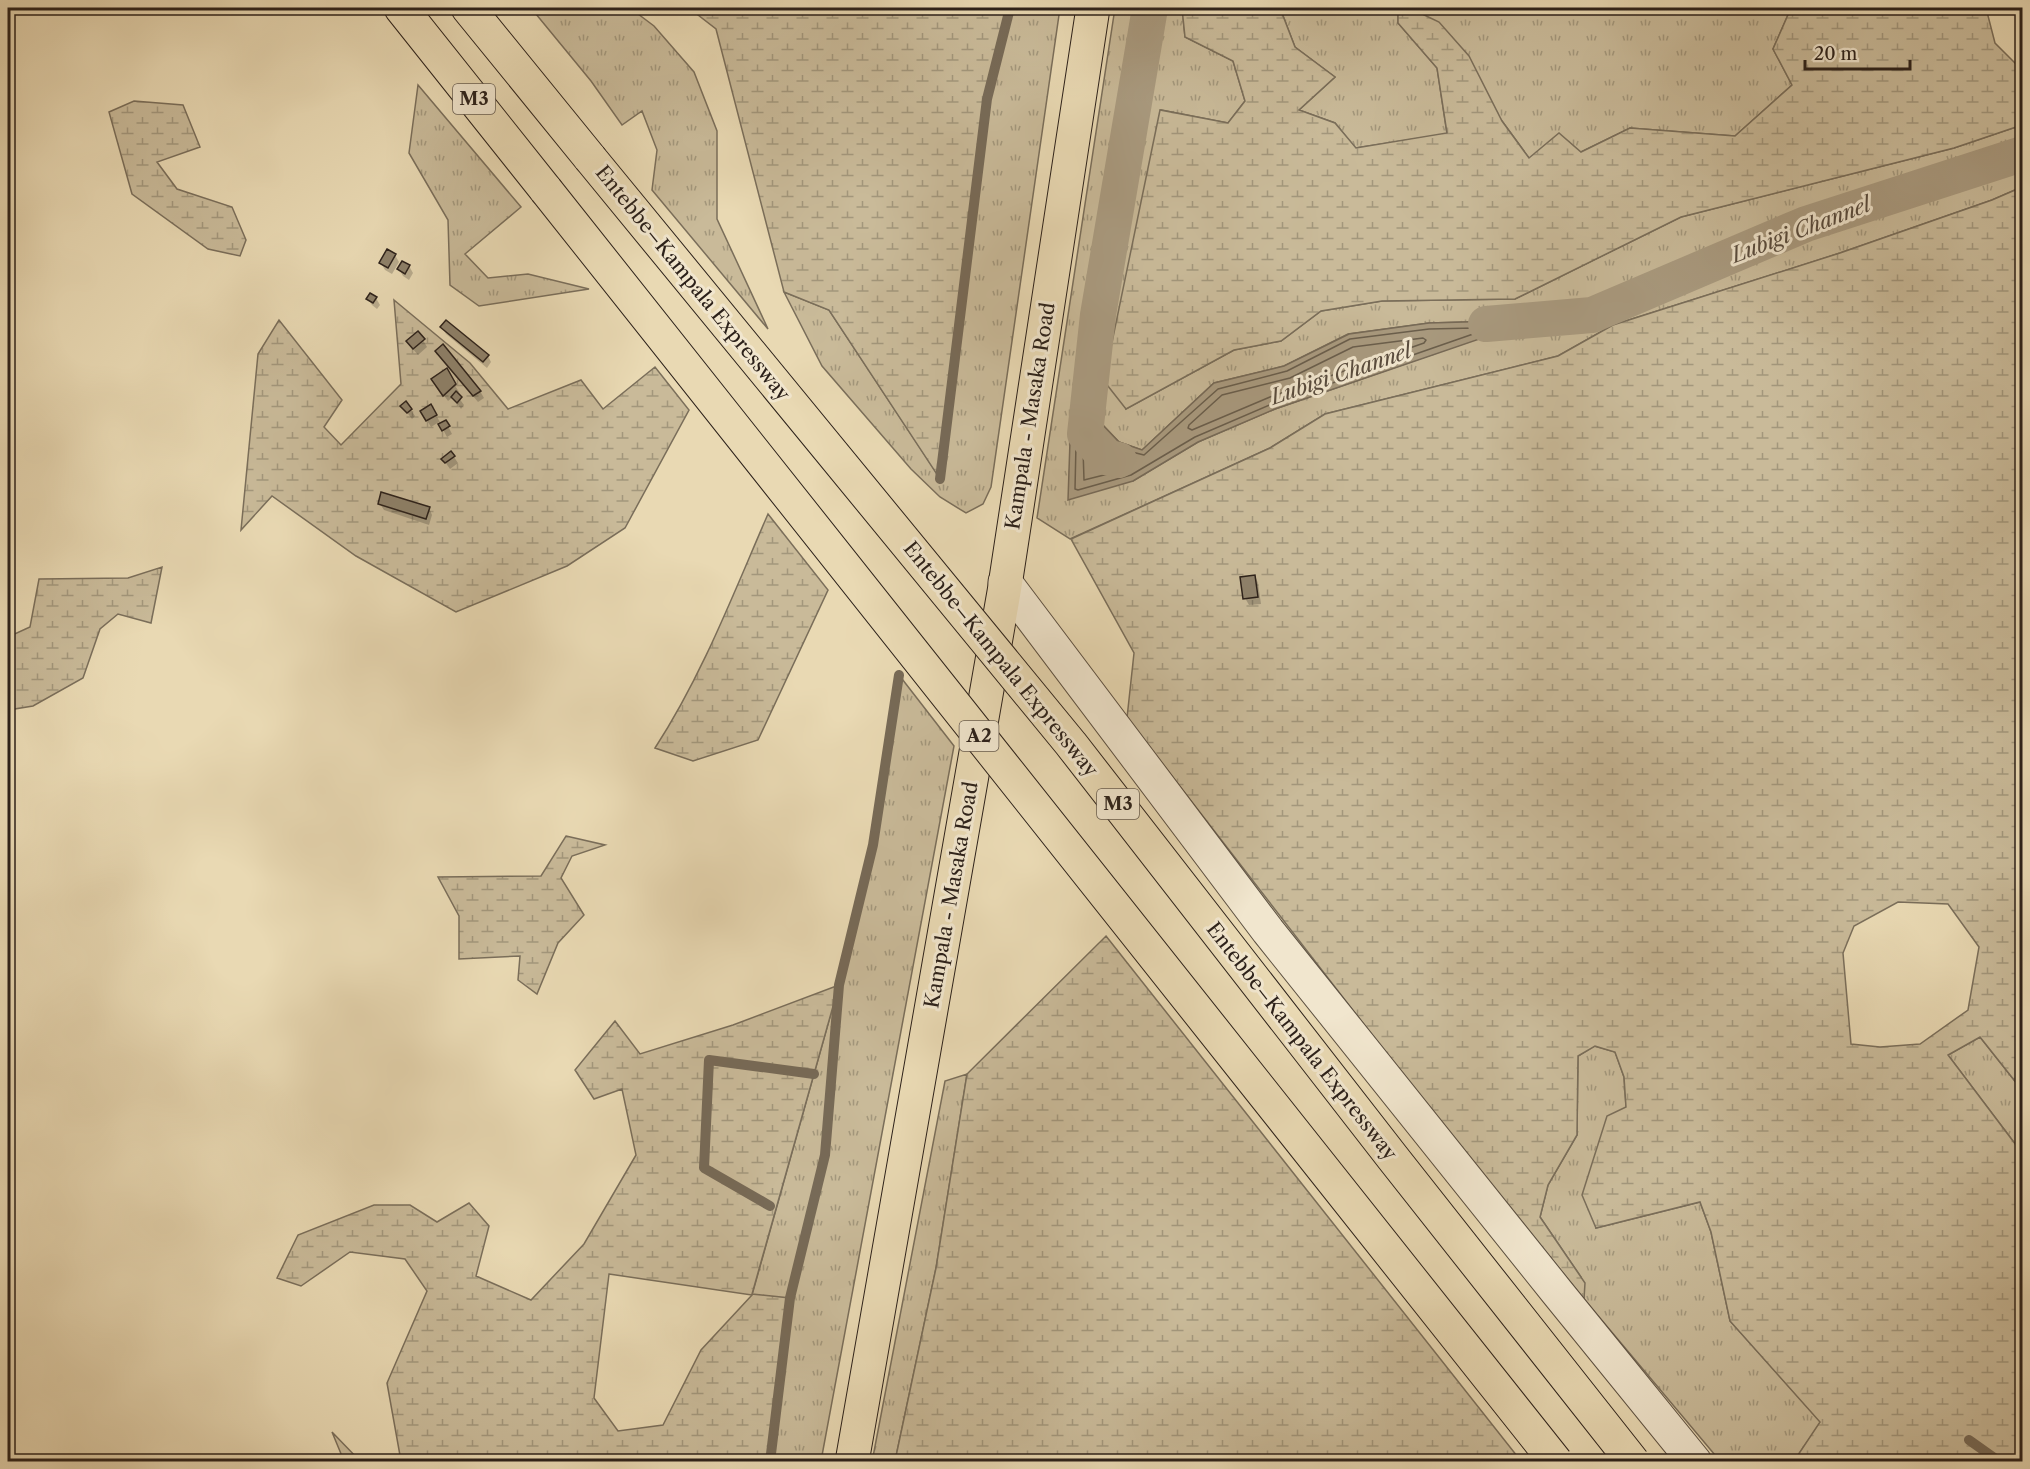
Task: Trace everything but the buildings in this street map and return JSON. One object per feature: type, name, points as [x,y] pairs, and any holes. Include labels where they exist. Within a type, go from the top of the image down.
[{"type":"highway","name":"M3","points":[[401,8],[1557,1461]]},
{"type":"highway","name":"Entebbe–Kampala Expressway","points":[[468,8],[1071,744],[1393,1158],[1633,1461]]},
{"type":"highway","name":"Kampala - Masaka Road","points":[[852,1461],[1005,582],[1093,8]]},
{"type":"street","points":[[1005,582],[1268,931],[1695,1461]]},
{"type":"green space","points":[[531,8],[630,8],[654,26],[694,72],[717,131],[717,219],[768,329],[652,190],[657,150],[642,111],[622,125],[591,81]]},
{"type":"green space","points":[[689,8],[1010,8],[987,99],[940,479],[829,310],[784,292],[716,29]]},
{"type":"green space","points":[[1009,8],[1060,8],[991,487],[983,504],[966,513],[940,497],[911,469],[822,366],[784,292],[829,310],[940,478],[987,99]]},
{"type":"green space","points":[[1115,8],[1182,8],[1185,37],[1233,61],[1245,101],[1228,123],[1161,110],[1126,409],[1234,350],[1281,341],[1321,311],[1382,301],[1515,299],[1681,217],[1954,148],[2022,125],[2022,187],[1992,200],[1840,253],[1613,325],[1558,356],[1325,414],[1270,448],[1070,539],[1037,518]],"holes":[[[1532,320],[1275,409],[1198,442],[1133,481],[1099,421],[1119,442],[1142,450],[1214,383],[1284,366],[1348,334],[1429,323]]]},
{"type":"green space","points":[[1182,8],[1280,8],[1295,47],[1335,77],[1299,110],[1335,123],[1356,148],[1447,133],[1437,68],[1398,23],[1398,8],[1417,8],[1416,11],[1439,22],[1469,56],[1502,121],[1529,158],[1559,133],[1581,152],[1630,128],[1735,136],[1792,85],[1773,49],[1791,8],[1986,8],[1995,43],[2022,70],[2022,125],[1954,148],[1681,217],[1515,299],[1382,301],[1321,311],[1281,341],[1234,350],[1126,409],[1104,381],[1160,110],[1228,123],[1245,101],[1233,61],[1185,37]]},
{"type":"green space","points":[[1280,8],[1398,8],[1398,23],[1437,68],[1447,134],[1355,148],[1335,123],[1299,110],[1335,77],[1295,47]]},
{"type":"green space","points":[[1417,8],[1791,8],[1773,49],[1792,85],[1735,136],[1630,128],[1581,152],[1529,158],[1416,11]]},
{"type":"green space","points":[[418,85],[521,207],[465,254],[488,278],[528,274],[589,289],[479,306],[450,285],[448,220],[409,153]]},
{"type":"green space","points":[[134,101],[183,105],[200,147],[157,162],[177,189],[232,207],[246,240],[240,256],[208,249],[132,194],[109,112]]},
{"type":"green space","points":[[2022,187],[2022,1090],[1980,1037],[1948,1055],[2022,1153],[2022,1461],[1794,1461],[1820,1422],[1730,1321],[1711,1232],[1700,1202],[1596,1228],[1582,1195],[1607,1116],[1626,1107],[1624,1077],[1615,1052],[1595,1046],[1578,1056],[1577,1135],[1548,1185],[1540,1217],[1585,1283],[1584,1299],[1403,1075],[1127,718],[1134,653],[1071,539],[1270,448],[1325,414],[1558,356],[1613,325],[1840,253],[1992,200]],"holes":[[[1898,902],[1948,904],[1979,947],[1968,1010],[1920,1044],[1880,1047],[1851,1044],[1843,953],[1854,926]]]},
{"type":"green space","points":[[394,300],[470,363],[508,409],[581,380],[603,409],[655,367],[689,410],[625,528],[567,566],[456,612],[356,556],[272,496],[241,530],[258,354],[279,320],[342,400],[324,427],[341,445],[401,384]]},
{"type":"green space","points":[[768,514],[828,590],[758,740],[693,761],[655,748],[688,692],[730,603]]},
{"type":"green space","points":[[162,567],[151,623],[118,614],[100,629],[83,678],[33,706],[8,710],[8,637],[30,627],[39,579],[128,578]]},
{"type":"green space","points":[[899,675],[954,746],[821,1461],[770,1461],[790,1299],[752,1295],[839,985],[873,845]]},
{"type":"green space","points":[[566,836],[605,845],[572,856],[561,878],[584,915],[558,943],[537,994],[518,980],[520,956],[459,959],[459,916],[438,877],[541,876]]},
{"type":"green space","points":[[1106,936],[1521,1461],[895,1461],[936,1268],[967,1074]]},
{"type":"green space","points":[[839,985],[752,1294],[790,1298],[770,1461],[401,1461],[387,1383],[427,1291],[405,1259],[350,1252],[301,1286],[277,1278],[298,1235],[374,1205],[410,1205],[437,1222],[469,1203],[489,1226],[476,1276],[531,1300],[584,1244],[636,1155],[622,1089],[594,1099],[575,1070],[615,1021],[640,1054],[733,1025]],"holes":[[[609,1274],[752,1295],[701,1350],[663,1425],[618,1431],[594,1398]]]},
{"type":"green space","points":[[1980,1037],[2022,1090],[2022,1153],[1948,1055]]},
{"type":"green space","points":[[1594,1046],[1615,1052],[1624,1077],[1626,1107],[1596,1228],[1700,1202],[1711,1232],[1730,1321],[1821,1422],[1794,1461],[1720,1461],[1584,1299],[1581,1277],[1540,1217],[1548,1185],[1577,1135],[1578,1056]]},
{"type":"green space","points":[[967,1074],[936,1268],[895,1461],[872,1462],[945,1081]]},
{"type":"green space","points":[[332,1432],[360,1461],[344,1461]]},
{"type":"water","points":[[1535,320],[1275,409],[1198,442],[1133,481],[1068,500],[1070,441],[1099,421],[1119,442],[1142,450],[1214,383],[1284,366],[1349,334],[1429,323]]},
{"type":"waterway","points":[[940,479],[987,99],[1010,8]]},
{"type":"waterway","name":"Lubigi Channel","points":[[1119,460],[1105,457],[1085,434],[1098,315],[1150,8]]},
{"type":"waterway","name":"Lubigi Channel","points":[[1486,324],[1592,315],[1806,224],[2022,154]]},
{"type":"waterway","points":[[770,1462],[790,1298],[825,1155],[839,985],[873,845],[899,675]]},
{"type":"waterway","points":[[770,1206],[704,1168],[709,1060],[814,1074]]},
{"type":"waterway","points":[[1969,1440],[2000,1462]]}]
